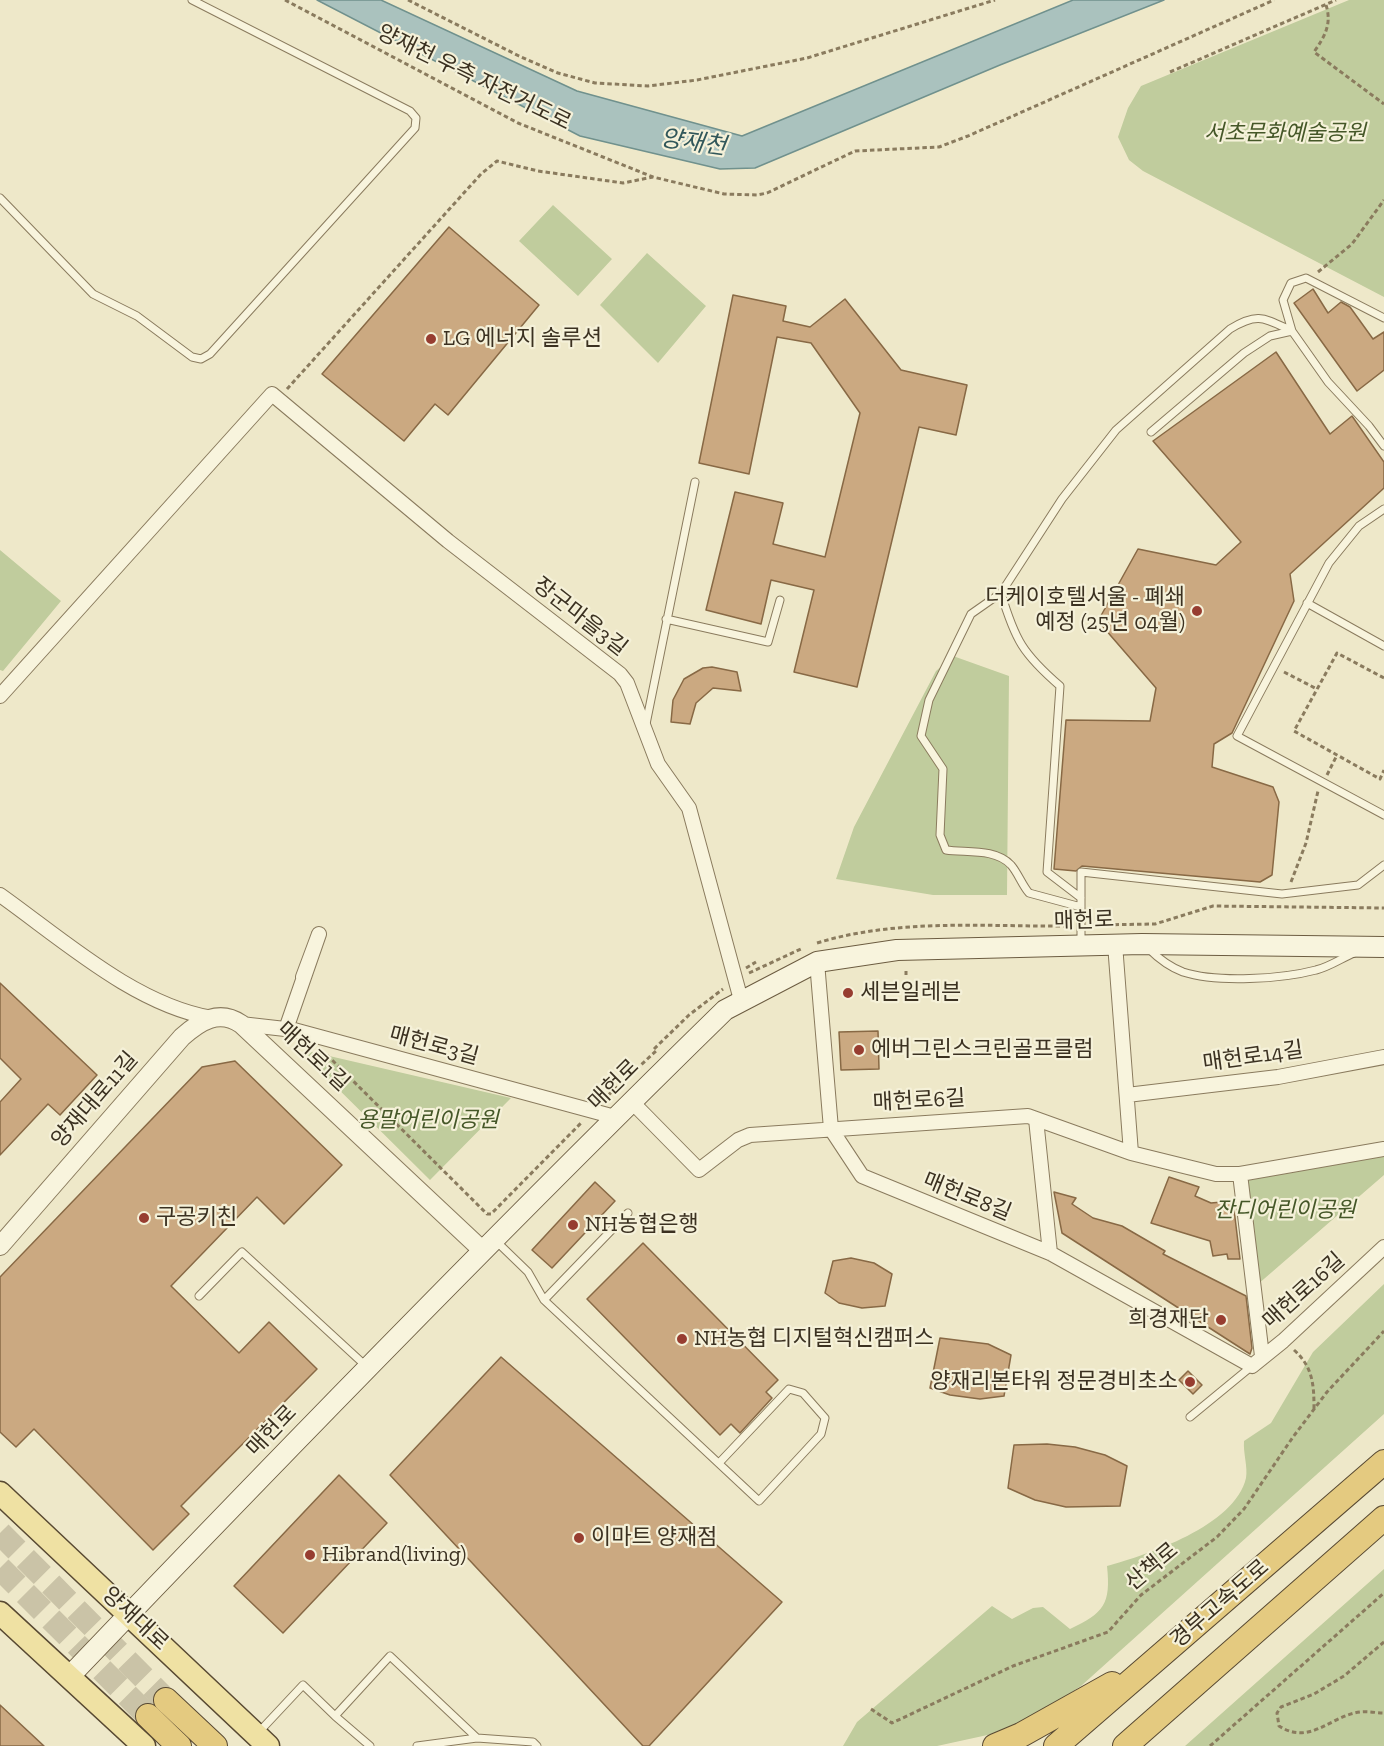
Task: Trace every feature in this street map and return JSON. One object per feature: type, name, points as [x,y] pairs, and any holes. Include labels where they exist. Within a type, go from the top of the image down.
[{"type":"highway","name":"경부고속도로","points":[[1056,1746],[1384,1462]]},
{"type":"highway","name":"경부고속도로","points":[[1125,1746],[1384,1518]]},
{"type":"highway","points":[[995,1746],[1021,1735],[1159,1658]]},
{"type":"highway","points":[[1140,1746],[1196,1683]]},
{"type":"highway","points":[[166,1700],[215,1746]]},
{"type":"highway","points":[[148,1716],[179,1746]]},
{"type":"main road","name":"매헌로","points":[[69,1677],[615,1117],[725,1010],[741,1000],[818,962],[897,951],[1115,944],[1375,947]]},
{"type":"main road","name":"양재대로","points":[[0,1493],[262,1741]]},
{"type":"main road","points":[[0,1613],[144,1746]]},
{"type":"street","points":[[0,696],[275,397]]},
{"type":"street","name":"장군마을3길","points":[[275,397],[448,541],[620,674],[627,683],[658,764],[688,808],[741,1000]]},
{"type":"street","points":[[0,895],[132,986],[172,1006],[212,1018],[226,1017],[241,1024]]},
{"type":"street","points":[[285,1029],[319,934]]},
{"type":"street","points":[[1115,944],[1131,1153]]},
{"type":"street","name":"매헌로8길","points":[[818,962],[831,1129],[862,1176],[1050,1253],[1257,1361]]},
{"type":"street","name":"양재대로11길","points":[[0,1244],[183,1037],[201,1022],[212,1018]]},
{"type":"street","name":"매헌로3길","points":[[241,1024],[285,1029],[615,1117]]},
{"type":"street","name":"매헌로1길","points":[[241,1024],[488,1245]]},
{"type":"street","name":"매헌로14길","points":[[1127,1095],[1278,1077],[1384,1057]]},
{"type":"street","name":"매헌로6길","points":[[631,1101],[699,1170],[738,1140],[750,1136],[1028,1116],[1131,1153],[1215,1174],[1240,1174],[1384,1149]]},
{"type":"street","points":[[1036,1119],[1050,1253]]},
{"type":"street","points":[[1240,1174],[1257,1361]]},
{"type":"street","name":"매헌로16길","points":[[1257,1361],[1283,1341],[1384,1247]]},
{"type":"lane","points":[[0,198],[93,294],[137,316],[192,357],[201,359],[210,354],[415,128],[416,118],[410,111],[192,0]]},
{"type":"lane","points":[[1384,318],[1326,290],[1310,279],[1294,281],[1285,292],[1283,300],[1292,331],[1328,382],[1369,426],[1384,446]]},
{"type":"lane","points":[[1081,908],[1029,893],[1010,864],[982,851],[946,850],[940,835],[943,769],[921,736],[929,699],[971,614],[1001,593],[1062,500],[1116,430],[1230,329],[1249,317],[1263,318],[1292,331]]},
{"type":"lane","points":[[1151,432],[1244,352],[1270,336],[1292,331]]},
{"type":"lane","points":[[644,732],[695,482]]},
{"type":"lane","points":[[1384,509],[1359,526],[1329,563],[1237,736],[1384,814]]},
{"type":"lane","points":[[1001,593],[1011,626],[1031,661],[1060,686],[1047,872],[1081,898]]},
{"type":"lane","points":[[666,619],[768,642],[780,600]]},
{"type":"lane","points":[[1307,603],[1384,646]]},
{"type":"lane","points":[[1082,945],[1081,872],[1282,894],[1358,885],[1384,865]]},
{"type":"lane","points":[[1142,944],[1162,962],[1183,972],[1210,978],[1294,974],[1318,970],[1375,947]]},
{"type":"lane","points":[[544,1300],[628,1213]]},
{"type":"lane","points":[[488,1245],[528,1272],[544,1300],[759,1501],[821,1434],[825,1418],[803,1393],[789,1389],[719,1463]]},
{"type":"lane","points":[[199,1296],[242,1252],[369,1368]]},
{"type":"lane","points":[[1190,1417],[1257,1361]]},
{"type":"lane","points":[[335,1716],[390,1656],[477,1738]]},
{"type":"lane","points":[[262,1741],[303,1685],[370,1746]]},
{"type":"lane","points":[[417,1746],[477,1738],[533,1742],[537,1746]]},
{"type":"path","name":"양재천 우측 자전거도로","points":[[285,0],[518,123],[653,177],[724,194],[757,195],[767,193],[855,151],[939,147],[1274,0]]},
{"type":"path","points":[[408,0],[558,73],[595,83],[648,86],[698,80],[807,58],[995,0]]},
{"type":"path","points":[[1170,72],[1336,0]]},
{"type":"path","points":[[1326,4],[1329,14],[1328,32],[1314,52],[1384,105]]},
{"type":"path","points":[[275,397],[481,174],[497,161],[538,171],[623,183],[653,177]]},
{"type":"path","points":[[1310,279],[1352,244],[1384,200]]},
{"type":"path","points":[[1383,676],[1336,653],[1294,731],[1380,779],[1384,770]]},
{"type":"path","points":[[1274,667],[1317,689]]},
{"type":"path","points":[[1282,894],[1298,867],[1315,798],[1337,755]]},
{"type":"path","points":[[744,969],[756,962]]},
{"type":"path","points":[[906,970],[906,975]]},
{"type":"path","points":[[323,1052],[487,1215],[491,1214],[654,1049],[659,1054]]},
{"type":"path","name":"산책로","points":[[871,1709],[892,1723],[1013,1666],[1108,1632],[1141,1595],[1216,1537],[1244,1509],[1314,1409],[1384,1331]]},
{"type":"path","points":[[1283,1341],[1302,1358],[1314,1379],[1314,1409]]},
{"type":"path","points":[[1210,1746],[1384,1593]]},
{"type":"path","points":[[1384,1642],[1344,1676],[1314,1694],[1281,1707],[1277,1713],[1279,1726],[1290,1735],[1308,1735],[1360,1712],[1384,1713]]},
{"type":"green space","name":"서초문화예술공원","points":[[1349,0],[1384,0],[1384,297],[1143,171],[1129,160],[1118,137],[1128,108],[1141,86]]},
{"type":"green space","points":[[553,205],[612,259],[578,296],[519,241]]},
{"type":"green space","points":[[647,253],[706,306],[658,363],[600,305]]},
{"type":"green space","points":[[0,550],[61,601],[3,671],[0,670]]},
{"type":"green space","points":[[953,656],[1009,676],[1007,895],[933,895],[836,879],[854,827],[936,671]]},
{"type":"green space","name":"용말어린이공원","points":[[312,1052],[511,1098],[430,1180],[304,1055]]},
{"type":"green space","name":"잔디어린이공원","points":[[1384,1154],[1384,1175],[1257,1285],[1245,1181]]},
{"type":"green space","points":[[1384,1284],[1384,1414],[1081,1686],[1015,1729],[937,1746],[843,1746],[857,1722],[992,1606],[1012,1619],[1033,1608],[1043,1607],[1070,1629],[1091,1618],[1103,1606],[1108,1590],[1107,1566],[1166,1546],[1208,1524],[1225,1510],[1239,1495],[1246,1478],[1244,1441],[1271,1423],[1313,1352]]},
{"type":"green space","points":[[1384,1569],[1384,1746],[1185,1746]]},
{"type":"water","name":"양재천","points":[[317,0],[381,0],[577,91],[742,136],[1073,0],[1164,0],[1000,65],[755,168],[720,169],[580,136]]},
{"type":"building","name":"LG 에너지 솔루션","points":[[449,227],[539,305],[448,415],[435,404],[404,441],[322,374]]},
{"type":"building","points":[[1313,289],[1328,313],[1341,302],[1350,307],[1373,339],[1384,332],[1384,370],[1357,391],[1294,303]]},
{"type":"building","points":[[733,295],[786,306],[783,321],[810,327],[845,299],[901,370],[967,385],[956,435],[919,427],[857,687],[794,672],[814,590],[771,580],[761,624],[706,610],[735,492],[783,503],[773,544],[825,557],[860,413],[811,343],[777,337],[749,474],[699,463]]},
{"type":"building","name":"더케이호텔서울 - 폐쇄 예정 (25년 04월)","points":[[1276,352],[1330,434],[1352,416],[1384,462],[1384,488],[1290,574],[1294,601],[1232,733],[1214,744],[1212,767],[1273,787],[1279,802],[1272,875],[1260,882],[1082,866],[1076,871],[1054,869],[1066,720],[1150,721],[1156,688],[1098,621],[1138,549],[1216,565],[1241,542],[1153,441]]},
{"type":"building","points":[[712,667],[737,672],[741,691],[713,688],[696,703],[690,724],[671,722],[673,700],[684,679],[703,668]]},
{"type":"building","points":[[0,983],[97,1075],[60,1115],[48,1104],[0,1155],[0,1102],[21,1079],[0,1058]]},
{"type":"building","name":"에버그린스크린골프클럼","points":[[878,1031],[879,1069],[841,1070],[839,1032]]},
{"type":"building","points":[[235,1061],[342,1165],[284,1224],[257,1197],[171,1286],[239,1353],[269,1322],[317,1369],[181,1506],[189,1514],[153,1550],[34,1429],[16,1447],[0,1432],[0,1277],[202,1067]]},
{"type":"building","points":[[1169,1177],[1199,1187],[1195,1196],[1211,1203],[1233,1201],[1240,1259],[1228,1259],[1227,1254],[1213,1256],[1210,1241],[1151,1223]]},
{"type":"building","name":"NH농협은행","points":[[595,1182],[615,1201],[552,1268],[532,1250]]},
{"type":"building","points":[[1054,1192],[1076,1198],[1072,1204],[1093,1218],[1122,1226],[1165,1251],[1163,1254],[1246,1296],[1252,1348],[1250,1354],[1062,1233]]},
{"type":"building","name":"NH농협 디지털혁신캠퍼스","points":[[643,1243],[778,1380],[766,1392],[772,1398],[740,1433],[731,1424],[720,1435],[587,1299]]},
{"type":"building","points":[[851,1258],[874,1263],[892,1274],[885,1306],[862,1308],[839,1303],[825,1293],[833,1261]]},
{"type":"building","points":[[940,1338],[988,1344],[1011,1355],[1004,1396],[980,1399],[950,1395],[930,1388]]},
{"type":"building","name":"이마트 양재점","points":[[501,1357],[782,1602],[649,1746],[643,1746],[390,1475]]},
{"type":"building","name":"양재리본타워 정문경비초소","points":[[1188,1371],[1202,1385],[1193,1394],[1179,1380]]},
{"type":"building","points":[[1047,1444],[1075,1447],[1105,1455],[1127,1466],[1120,1506],[1066,1507],[1035,1500],[1008,1488],[1014,1445]]},
{"type":"building","name":"Hibrand(living)","points":[[339,1475],[387,1523],[283,1633],[234,1586]]},
{"type":"building","points":[[0,1705],[44,1746],[0,1746]]},
{"type":"tunnel","points":[[0,1533],[166,1700]]},
{"type":"tunnel","points":[[0,1568],[148,1716]]},
{"type":"place","name":"LG 에너지 솔루션","points":[[431,339]]},
{"type":"place","name":"더케이호텔서울 - 폐쇄 예정 (25년 04월)","points":[[1197,611]]},
{"type":"place","name":"세븐일레븐","points":[[848,993]]},
{"type":"place","name":"에버그린스크린골프클럼","points":[[859,1050]]},
{"type":"place","name":"구공키친","points":[[144,1218]]},
{"type":"place","name":"NH농협은행","points":[[573,1225]]},
{"type":"place","name":"희경재단","points":[[1221,1320]]},
{"type":"place","name":"NH농협 디지털혁신캠퍼스","points":[[682,1339]]},
{"type":"place","name":"양재리본타워 정문경비초소","points":[[1190,1382]]},
{"type":"place","name":"이마트 양재점","points":[[579,1538]]},
{"type":"place","name":"Hibrand(living)","points":[[310,1555]]}]
